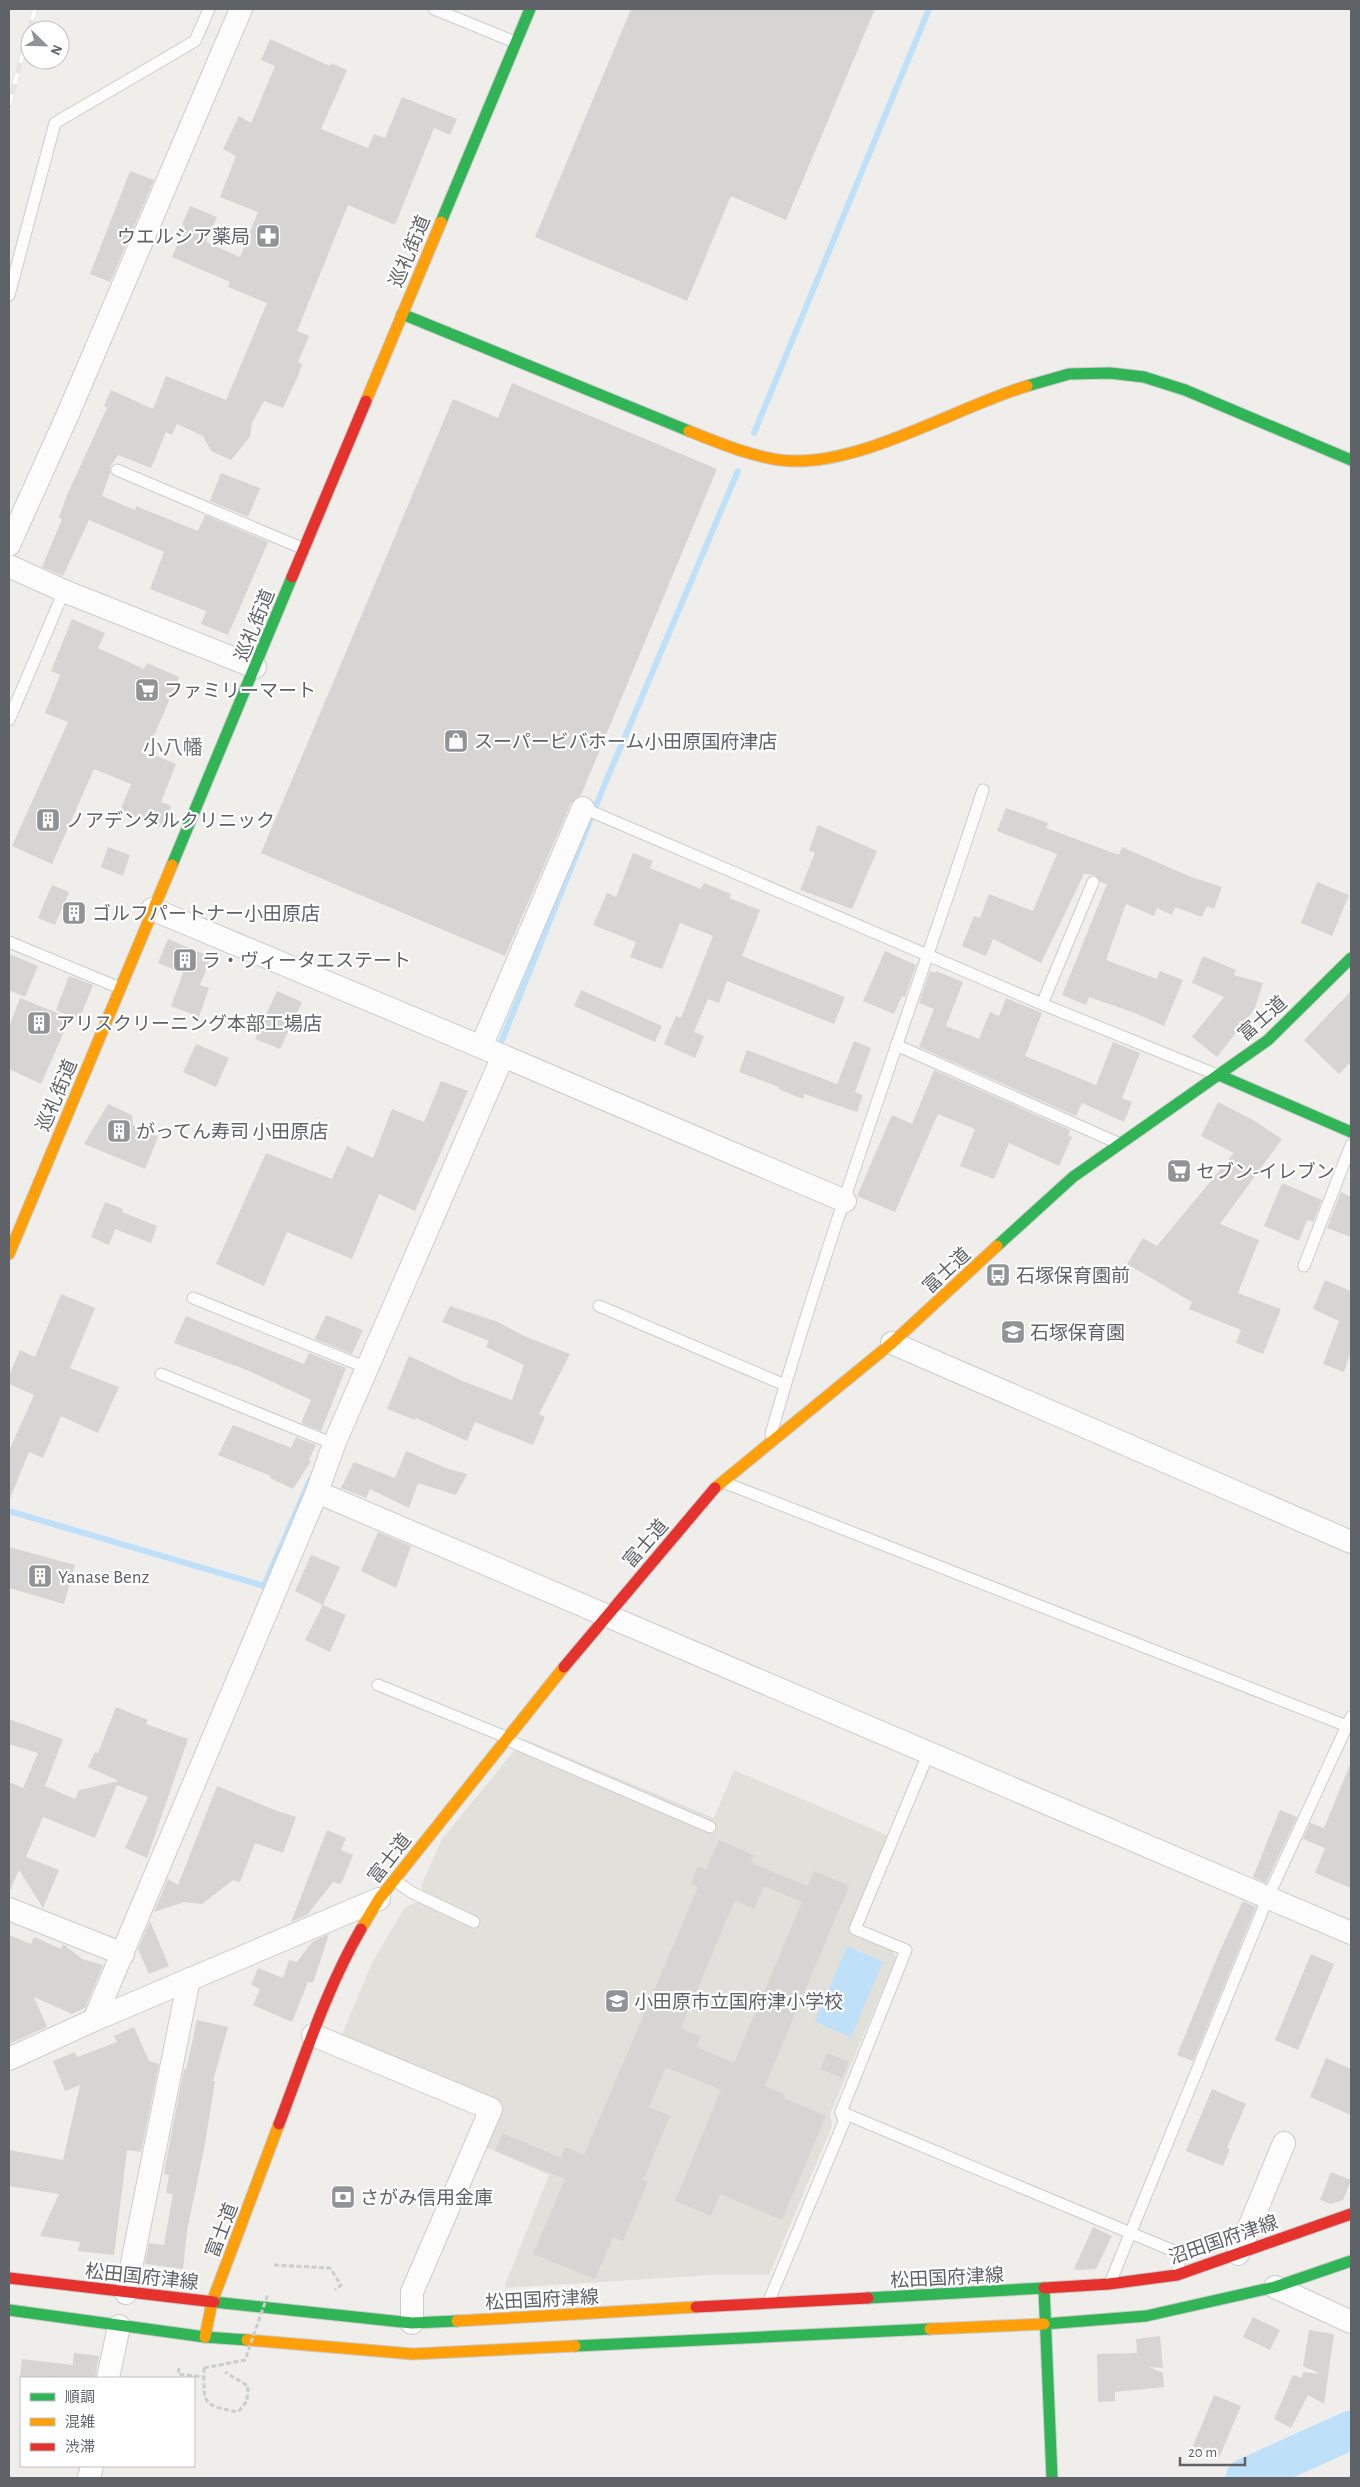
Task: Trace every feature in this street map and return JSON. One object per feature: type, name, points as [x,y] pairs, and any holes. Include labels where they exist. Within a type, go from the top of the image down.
[{"type":"street","points":[[9,545],[68,414],[241,9]]},
{"type":"street","name":"巡礼街道","points":[[9,1254],[530,9]]},
{"type":"street","points":[[402,314],[735,449],[790,461],[824,459],[868,447],[1019,390],[1069,374],[1110,373],[1144,377],[1186,390],[1351,460]]},
{"type":"street","points":[[9,566],[64,591],[255,667]]},
{"type":"street","points":[[481,1047],[583,808]]},
{"type":"street","points":[[152,909],[845,1201]]},
{"type":"street","name":"富士道","points":[[206,2337],[212,2302],[314,2035],[352,1945],[379,1899],[607,1614],[721,1481],[892,1343],[1073,1177],[1268,1040],[1351,958]]},
{"type":"street","points":[[94,2020],[124,1954],[316,1492],[334,1444],[503,1056]]},
{"type":"street","points":[[1219,1075],[1351,1132]]},
{"type":"street","points":[[892,1343],[1351,1542]]},
{"type":"street","points":[[316,1492],[607,1614],[1351,1933]]},
{"type":"street","points":[[9,2059],[94,2020],[379,1899]]},
{"type":"street","points":[[9,1909],[124,1954]]},
{"type":"street","points":[[126,2293],[189,1980]]},
{"type":"street","points":[[314,2035],[491,2109],[412,2292],[412,2322]]},
{"type":"street","points":[[1238,2254],[1284,2143]]},
{"type":"street","name":"沼田国府津線","points":[[1044,2288],[1109,2284],[1177,2276],[1351,2214]]},
{"type":"street","points":[[9,2310],[206,2337],[413,2354],[1044,2324],[1146,2316],[1275,2287],[1351,2261]]},
{"type":"street","name":"松田国府津線","points":[[9,2278],[126,2293],[412,2322],[767,2305],[1044,2288]]},
{"type":"street","points":[[1275,2287],[1351,2322]]},
{"type":"street","points":[[1044,2288],[1044,2324],[1052,2478]]},
{"type":"street","points":[[108,2377],[118,2326]]},
{"type":"lane","points":[[9,295],[54,123],[195,42],[208,9]]},
{"type":"lane","points":[[434,9],[515,42]]},
{"type":"lane","points":[[117,470],[304,549]]},
{"type":"lane","points":[[9,720],[64,591]]},
{"type":"lane","points":[[768,1444],[785,1385],[896,1045],[929,955],[983,790]]},
{"type":"lane","points":[[583,808],[1042,1004],[1219,1075]]},
{"type":"lane","points":[[1042,1004],[1093,882]]},
{"type":"lane","points":[[9,942],[120,988]]},
{"type":"lane","points":[[896,1045],[1120,1143]]},
{"type":"lane","points":[[1304,1266],[1351,1145]]},
{"type":"lane","points":[[194,1298],[367,1368]]},
{"type":"lane","points":[[599,1306],[785,1385]]},
{"type":"lane","points":[[161,1374],[334,1444]]},
{"type":"lane","points":[[721,1481],[1349,1721],[1268,1897],[1109,2284]]},
{"type":"lane","points":[[378,1685],[506,1738],[710,1827]]},
{"type":"lane","points":[[767,2305],[844,2122],[841,2112],[906,1950],[855,1929],[929,1752]]},
{"type":"lane","points":[[394,1880],[411,1892],[474,1922]]},
{"type":"lane","points":[[841,2112],[1181,2254],[1177,2276]]},
{"type":"path","points":[[274,2265],[330,2268],[341,2285],[334,2291]]},
{"type":"path","points":[[225,2372],[248,2386],[247,2401],[238,2412],[214,2408],[207,2403],[204,2395],[204,2368],[245,2360],[268,2294],[278,2294]]},
{"type":"path","points":[[179,2368],[178,2374],[204,2377]]},
{"type":"shaded area","name":"小田原市立国府津小学校","points":[[524,1739],[714,1818],[734,1770],[889,1836],[849,1932],[892,1950],[896,1958],[830,2114],[832,2126],[769,2275],[711,2275],[506,2288],[505,2285],[549,2175],[483,2146],[499,2108],[340,2039],[372,1963],[405,1907],[418,1902],[423,1891],[421,1886],[442,1839]]},
{"type":"water","points":[[847,1946],[883,1962],[851,2037],[815,2022]]},
{"type":"building","points":[[631,9],[875,9],[786,220],[731,196],[687,301],[535,237]]},
{"type":"building","points":[[270,39],[330,66],[331,63],[347,70],[321,129],[368,148],[374,134],[385,138],[402,97],[457,119],[450,135],[434,128],[395,225],[348,205],[297,331],[309,336],[298,362],[302,364],[298,376],[283,408],[264,401],[252,423],[250,437],[231,460],[211,451],[203,436],[177,424],[172,435],[166,432],[151,468],[118,455],[110,467],[110,473],[102,496],[135,510],[136,506],[198,531],[205,515],[268,542],[228,635],[201,624],[206,611],[150,589],[164,552],[89,520],[63,576],[42,567],[62,519],[59,517],[67,495],[107,408],[104,406],[111,390],[153,409],[166,376],[226,400],[267,303],[228,287],[230,282],[172,257],[185,226],[182,225],[190,206],[217,217],[206,242],[240,257],[258,212],[220,197],[236,156],[223,149],[239,116],[251,123],[275,66],[261,60]]},
{"type":"building","points":[[130,171],[154,180],[110,282],[90,274]]},
{"type":"building","name":"スーパービバホーム小田原国府津店","points":[[512,383],[717,469],[581,795],[571,803],[505,956],[261,853],[453,399],[498,418]]},
{"type":"building","points":[[221,473],[260,488],[248,517],[210,501]]},
{"type":"building","points":[[72,619],[105,633],[98,648],[144,669],[147,663],[179,677],[147,752],[176,764],[161,802],[171,806],[162,828],[120,811],[131,784],[94,769],[52,864],[12,846],[68,722],[45,713],[60,675],[51,671]]},
{"type":"building","points":[[1006,808],[1048,823],[1046,828],[1119,855],[1122,847],[1191,877],[1222,887],[1214,909],[1207,906],[1202,917],[1175,907],[1172,915],[1157,908],[1154,916],[1126,904],[1106,960],[1157,979],[1160,971],[1183,980],[1164,1026],[1135,1013],[1089,997],[1086,1005],[1062,995],[1107,884],[1100,882],[1095,875],[1084,874],[1041,963],[993,939],[986,956],[962,946],[974,916],[980,918],[989,894],[1033,911],[1057,854],[997,831]]},
{"type":"building","points":[[818,825],[877,851],[852,909],[800,890],[815,853],[809,850]]},
{"type":"building","points":[[108,847],[130,855],[123,876],[101,867]]},
{"type":"building","points":[[633,853],[653,861],[650,868],[701,889],[704,883],[731,894],[729,898],[760,910],[742,956],[845,997],[834,1024],[727,981],[719,1003],[708,999],[694,1032],[704,1036],[695,1058],[664,1044],[676,1016],[681,1018],[713,936],[680,923],[662,969],[630,957],[636,942],[593,925],[607,893],[616,897]]},
{"type":"building","points":[[1317,882],[1349,895],[1332,936],[1301,923]]},
{"type":"building","points":[[52,885],[69,892],[55,925],[38,918]]},
{"type":"building","points":[[168,939],[211,957],[200,985],[209,988],[199,1017],[171,1006],[183,973],[158,963]]},
{"type":"building","points":[[885,951],[916,965],[905,997],[902,996],[894,1014],[863,1001]]},
{"type":"building","points":[[9,954],[38,966],[25,997],[9,990]]},
{"type":"building","points":[[1203,956],[1236,970],[1234,975],[1263,983],[1254,1010],[1217,1057],[1192,1037],[1224,997],[1192,983]]},
{"type":"building","points":[[930,971],[935,973],[936,971],[963,982],[946,1026],[979,1039],[990,1012],[999,1016],[1006,998],[1042,1013],[1025,1056],[1096,1085],[1113,1042],[1140,1053],[1122,1098],[1132,1102],[1124,1122],[1082,1103],[1076,1116],[919,1047],[934,1009],[919,1003]]},
{"type":"building","points":[[69,976],[93,985],[79,1020],[56,1010]]},
{"type":"building","points":[[581,990],[662,1026],[655,1042],[574,1006]]},
{"type":"building","points":[[277,991],[302,1002],[280,1049],[255,1039]]},
{"type":"building","points":[[1351,991],[1351,1062],[1339,1074],[1304,1040]]},
{"type":"building","points":[[20,998],[70,1018],[41,1084],[9,1069],[9,1027]]},
{"type":"building","points":[[854,1041],[871,1048],[855,1092],[863,1095],[857,1112],[804,1094],[803,1099],[778,1089],[779,1087],[739,1072],[747,1050],[837,1084]]},
{"type":"building","points":[[196,1044],[229,1058],[216,1087],[183,1072]]},
{"type":"building","points":[[934,1070],[1070,1130],[1068,1135],[1072,1137],[1059,1166],[1009,1143],[994,1179],[960,1166],[975,1129],[938,1114],[895,1212],[857,1196],[892,1115],[912,1124]]},
{"type":"building","points":[[441,1081],[468,1091],[415,1211],[379,1194],[352,1259],[287,1232],[264,1286],[216,1264],[266,1153],[332,1179],[347,1146],[373,1158],[392,1109],[424,1122]]},
{"type":"building","points":[[1218,1102],[1253,1120],[1282,1139],[1220,1224],[1259,1240],[1238,1293],[1281,1309],[1263,1354],[1236,1343],[1241,1330],[1189,1309],[1192,1302],[1127,1264],[1143,1238],[1157,1246],[1234,1153],[1201,1136]]},
{"type":"building","name":"がってん寿司 小田原店","points":[[108,1104],[132,1115],[133,1125],[158,1137],[145,1169],[84,1144]]},
{"type":"building","points":[[1282,1183],[1322,1200],[1313,1222],[1307,1220],[1299,1241],[1264,1226]]},
{"type":"building","points":[[1341,1192],[1351,1197],[1351,1237],[1327,1228]]},
{"type":"building","points":[[105,1202],[123,1209],[122,1212],[157,1226],[151,1243],[115,1229],[109,1245],[91,1237]]},
{"type":"building","points":[[1325,1280],[1351,1291],[1351,1351],[1344,1372],[1323,1364],[1339,1321],[1313,1309]]},
{"type":"building","points":[[61,1294],[95,1308],[70,1368],[119,1387],[98,1433],[61,1416],[43,1458],[29,1452],[9,1501],[9,1451],[34,1395],[9,1384],[9,1376],[20,1350],[35,1357]]},
{"type":"building","points":[[450,1306],[498,1322],[524,1336],[570,1354],[539,1414],[545,1417],[533,1445],[475,1422],[467,1441],[416,1418],[415,1420],[387,1409],[409,1356],[465,1382],[512,1400],[524,1365],[486,1347],[489,1341],[442,1322]]},
{"type":"building","points":[[326,1315],[363,1330],[352,1354],[315,1339]]},
{"type":"building","points":[[186,1316],[304,1364],[309,1353],[346,1368],[321,1431],[301,1423],[311,1400],[247,1370],[174,1343]]},
{"type":"building","points":[[233,1425],[291,1448],[296,1437],[316,1445],[309,1460],[311,1461],[293,1489],[270,1478],[271,1476],[218,1455]]},
{"type":"building","points":[[406,1451],[446,1468],[467,1474],[456,1495],[418,1483],[409,1508],[370,1489],[366,1498],[341,1488],[354,1462],[395,1478]]},
{"type":"building","points":[[378,1532],[411,1546],[396,1588],[361,1571]]},
{"type":"building","name":"Yanase Benz","points":[[9,1547],[75,1565],[64,1604],[9,1588]]},
{"type":"building","points":[[311,1555],[340,1567],[323,1605],[295,1591]]},
{"type":"building","points":[[323,1605],[346,1615],[330,1652],[305,1640]]},
{"type":"building","points":[[116,1707],[148,1720],[146,1724],[188,1739],[147,1858],[125,1848],[148,1797],[117,1785],[95,1838],[43,1817],[26,1857],[59,1870],[43,1908],[19,1870],[9,1893],[9,1782],[23,1788],[38,1753],[9,1744],[9,1719],[63,1739],[45,1786],[75,1799],[79,1790],[119,1781],[88,1767],[95,1752],[98,1753]]},
{"type":"building","points":[[1351,1762],[1351,1888],[1315,1873],[1325,1848],[1303,1839],[1310,1823],[1324,1828]]},
{"type":"building","points":[[217,1786],[296,1817],[283,1853],[255,1843],[240,1882],[233,1880],[202,1904],[184,1902],[154,1912],[168,1879],[178,1885]]},
{"type":"building","points":[[1280,1810],[1297,1817],[1266,1883],[1253,1877]]},
{"type":"building","points":[[327,1830],[346,1838],[341,1850],[353,1855],[341,1884],[333,1882],[307,1915],[291,1922]]},
{"type":"building","points":[[719,1840],[754,1855],[751,1863],[808,1886],[814,1871],[849,1886],[765,2086],[785,2095],[784,2098],[826,2116],[782,2220],[720,2194],[711,2216],[675,2201],[721,2090],[666,2067],[649,2107],[670,2116],[643,2180],[648,2182],[623,2241],[613,2237],[595,2279],[533,2254],[565,2179],[495,2151],[502,2133],[561,2158],[565,2147],[584,2155],[698,1887],[691,1884],[698,1866],[706,1870]],"holes":[[[764,1886],[802,1902],[734,2063],[696,2047],[701,2037],[681,2028],[735,1900],[754,1909]]]},
{"type":"building","points":[[1243,1901],[1256,1907],[1193,2061],[1177,2055],[1219,1953]]},
{"type":"building","points":[[150,1921],[169,1966],[149,1974],[138,1949]]},
{"type":"building","points":[[329,1934],[313,1983],[308,1982],[292,2022],[253,2005],[260,1989],[251,1985],[258,1968],[283,1978],[289,1960],[297,1962],[312,1942]]},
{"type":"building","points":[[9,1935],[31,1944],[34,1937],[61,1949],[63,1944],[82,1959],[103,1965],[85,2008],[72,2014],[34,1997],[47,2027],[9,2044]]},
{"type":"building","points":[[1311,1954],[1334,1964],[1298,2050],[1275,2040]]},
{"type":"building","points":[[197,2020],[228,2027],[213,2081],[215,2081],[205,2144],[187,2231],[183,2269],[145,2264],[149,2243],[164,2245],[173,2194],[166,2193],[169,2175],[164,2174],[184,2069],[186,2070]]},
{"type":"building","points":[[134,2027],[149,2061],[159,2064],[141,2152],[127,2150],[114,2255],[78,2251],[80,2242],[40,2236],[59,2194],[9,2186],[9,2150],[63,2160],[80,2085],[65,2091],[53,2061],[75,2052],[77,2057],[117,2042],[114,2036]]},
{"type":"building","points":[[827,2053],[849,2062],[842,2078],[820,2069]]},
{"type":"building","points":[[1326,2058],[1351,2069],[1351,2115],[1310,2097]]},
{"type":"building","points":[[1212,2089],[1246,2104],[1227,2148],[1230,2149],[1223,2166],[1186,2151]]},
{"type":"building","points":[[1331,2172],[1351,2180],[1343,2200],[1331,2204],[1320,2200]]},
{"type":"building","points":[[1093,2227],[1112,2236],[1096,2269],[1074,2269]]},
{"type":"building","points":[[1253,2317],[1280,2330],[1270,2350],[1243,2337]]},
{"type":"building","points":[[1309,2330],[1334,2334],[1324,2404],[1308,2395],[1291,2428],[1274,2419],[1293,2375],[1302,2378],[1303,2372],[1321,2374],[1303,2366]]},
{"type":"building","points":[[1160,2336],[1163,2368],[1149,2367],[1163,2373],[1164,2387],[1115,2392],[1115,2401],[1098,2402],[1097,2354],[1137,2353],[1136,2339]]},
{"type":"building","points":[[74,2353],[99,2356],[95,2377],[20,2377],[22,2359],[73,2365]]},
{"type":"building","points":[[1214,2395],[1241,2406],[1219,2458],[1193,2446]]},
{"type":"waterway","points":[[754,433],[929,9]]},
{"type":"waterway","points":[[498,1050],[604,786],[738,471]]},
{"type":"waterway","points":[[9,1511],[264,1586],[310,1480]]},
{"type":"waterway","points":[[1245,2478],[1351,2430]]},
{"type":"railway","points":[[9,105],[35,9]]},
{"type":"traffic: fast","points":[[441,222],[530,9]]},
{"type":"traffic: fast","points":[[402,314],[689,431]]},
{"type":"traffic: fast","points":[[1027,386],[1069,374],[1110,373],[1144,377],[1185,390],[1351,460]]},
{"type":"traffic: fast","points":[[172,865],[292,577]]},
{"type":"traffic: fast","points":[[997,1246],[1073,1177],[1268,1040],[1351,958]]},
{"type":"traffic: fast","points":[[1219,1075],[1351,1132]]},
{"type":"traffic: fast","points":[[1044,2324],[1146,2316],[1275,2287],[1351,2261]]},
{"type":"traffic: fast","points":[[868,2298],[1044,2288],[1052,2478]]},
{"type":"traffic: fast","points":[[214,2302],[412,2323],[457,2321]]},
{"type":"traffic: fast","points":[[9,2310],[205,2337],[247,2340]]},
{"type":"traffic: fast","points":[[575,2346],[930,2329]]},
{"type":"traffic: slow","points":[[366,401],[441,222]]},
{"type":"traffic: slow","points":[[689,431],[766,458],[792,461],[820,459],[880,444],[1027,386]]},
{"type":"traffic: slow","points":[[9,1254],[172,865]]},
{"type":"traffic: slow","points":[[715,1488],[892,1343],[997,1246]]},
{"type":"traffic: slow","points":[[361,1929],[379,1899],[564,1667]]},
{"type":"traffic: slow","points":[[205,2337],[212,2302],[279,2124]]},
{"type":"traffic: slow","points":[[457,2321],[696,2307]]},
{"type":"traffic: slow","points":[[930,2329],[1044,2324]]},
{"type":"traffic: slow","points":[[247,2340],[413,2354],[575,2346]]},
{"type":"traffic: jam","points":[[292,577],[366,401]]},
{"type":"traffic: jam","points":[[564,1667],[715,1488]]},
{"type":"traffic: jam","points":[[279,2124],[326,2000],[361,1929]]},
{"type":"traffic: jam","points":[[1044,2288],[1109,2284],[1177,2275],[1351,2214]]},
{"type":"traffic: jam","points":[[9,2278],[214,2302]]},
{"type":"traffic: jam","points":[[696,2307],[868,2298]]},
{"type":"place","name":"ウエルシア薬局","points":[[268,236]]},
{"type":"place","name":"ファミリーマート","points":[[147,690]]},
{"type":"place","name":"スーパービバホーム小田原国府津店","points":[[456,741]]},
{"type":"place","name":"ノアデンタルクリニック","points":[[48,820]]},
{"type":"place","name":"ゴルフパートナー小田原店","points":[[74,913]]},
{"type":"place","name":"ラ・ヴィータエステート","points":[[185,960]]},
{"type":"place","name":"アリスクリーニング本部工場店","points":[[39,1023]]},
{"type":"place","name":"がってん寿司 小田原店","points":[[119,1131]]},
{"type":"place","name":"セブン-イレブン","points":[[1179,1171]]},
{"type":"place","name":"石塚保育園前","points":[[998,1275]]},
{"type":"place","name":"石塚保育園","points":[[1013,1332]]},
{"type":"place","name":"Yanase Benz","points":[[40,1576]]},
{"type":"place","name":"小田原市立国府津小学校","points":[[617,2001]]},
{"type":"place","name":"さがみ信用金庫","points":[[343,2197]]},
{"type":"district","name":"小八幡","points":[[173,747]]}]
